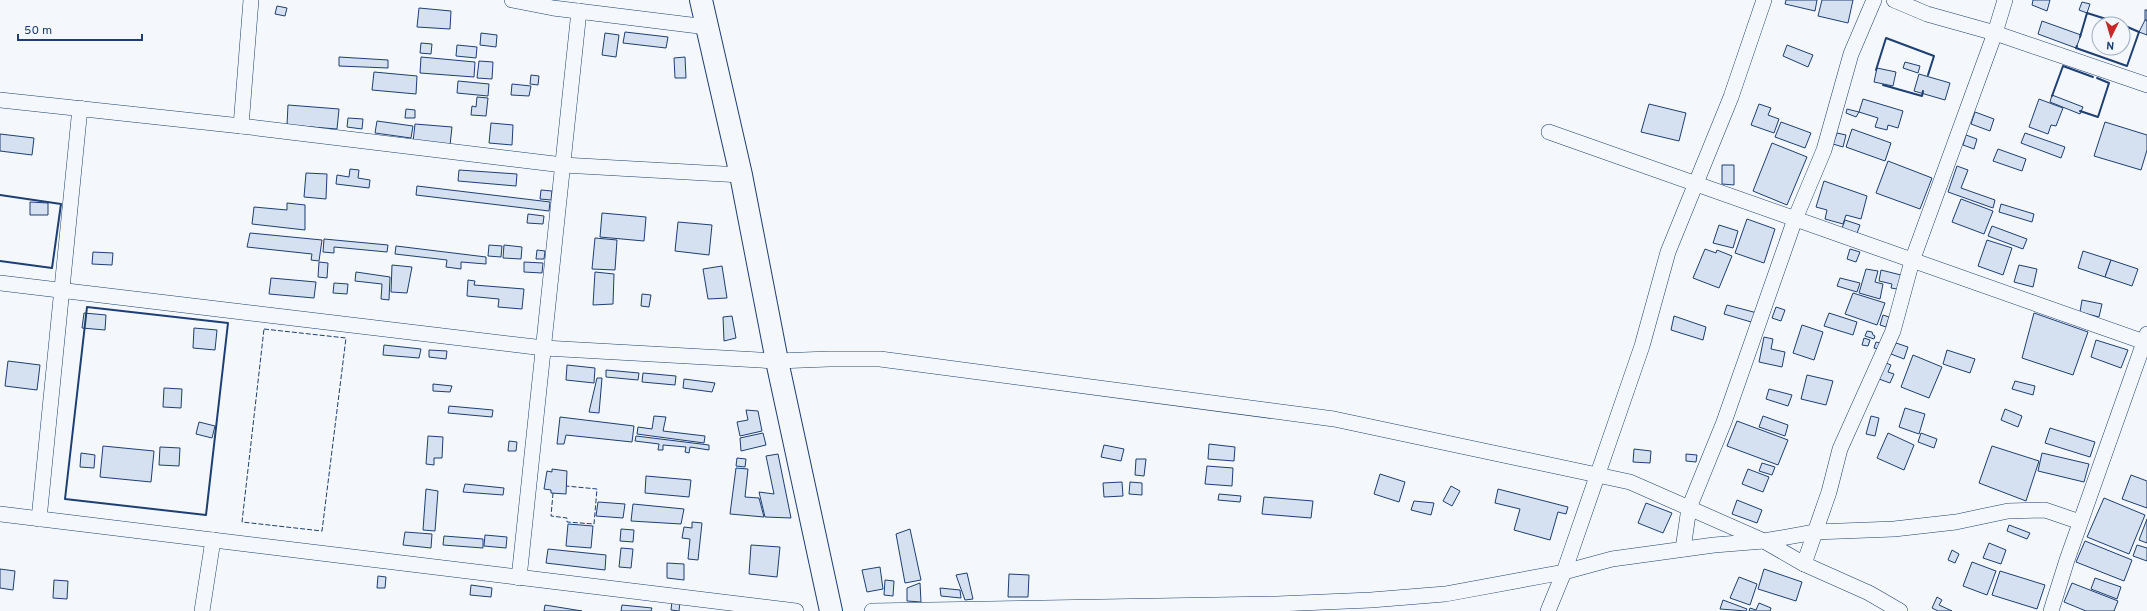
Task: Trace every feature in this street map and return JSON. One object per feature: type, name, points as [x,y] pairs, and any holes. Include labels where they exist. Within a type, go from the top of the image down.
[{"type":"main road","points":[[701,0],[742,175],[777,361],[831,611]]},
{"type":"street","points":[[241,126],[251,0]]},
{"type":"street","points":[[512,0],[552,4],[579,11],[707,27]]},
{"type":"street","points":[[1548,611],[1564,572],[1642,346],[1668,252],[1698,184],[1732,97],[1764,0]]},
{"type":"street","points":[[1683,549],[1689,508],[1724,422],[1795,219],[1824,150],[1851,54],[1874,0]]},
{"type":"street","points":[[1894,0],[1927,14],[1995,33],[2147,85]]},
{"type":"street","points":[[1804,564],[1829,492],[1840,449],[1892,331],[1912,261],[1995,33],[2005,0]]},
{"type":"street","points":[[519,578],[579,11]]},
{"type":"street","points":[[0,100],[241,126],[562,165],[742,175]]},
{"type":"street","points":[[38,519],[80,108]]},
{"type":"street","points":[[1548,132],[1912,261],[2146,339],[2080,522],[2051,611]]},
{"type":"street","points":[[0,283],[544,348],[777,361],[880,359],[1334,419],[1630,482],[1764,541],[1804,564],[1869,593],[1900,611]]},
{"type":"street","points":[[872,611],[1277,604],[1371,600],[1445,594],[1564,572],[1612,559],[1683,549],[1764,541],[1815,532],[1894,529],[1948,523],[2008,511],[2045,510],[2080,522]]},
{"type":"street","points":[[0,514],[519,578],[700,605],[796,611]]},
{"type":"street","points":[[202,611],[213,540]]},
{"type":"building","points":[[1786,0],[1817,0],[1815,11],[1785,4]]},
{"type":"building","points":[[1822,0],[1853,0],[1848,23],[1818,16]]},
{"type":"building","points":[[2033,0],[2050,0],[2047,11],[2032,5]]},
{"type":"building","points":[[2082,2],[2090,4],[2087,13],[2079,10]]},
{"type":"building","points":[[277,6],[287,8],[285,16],[275,14]]},
{"type":"building","points":[[419,8],[451,11],[450,29],[417,27]]},
{"type":"building","points":[[2145,10],[2147,10],[2147,20],[2145,20]]},
{"type":"building","points":[[2145,20],[2147,21],[2147,35],[2139,32]]},
{"type":"building","points":[[2042,21],[2081,35],[2076,48],[2038,34]]},
{"type":"building","points":[[625,32],[668,37],[666,48],[623,43]]},
{"type":"building","points":[[481,33],[497,35],[496,47],[480,45]]},
{"type":"building","points":[[605,33],[619,35],[616,57],[602,55]]},
{"type":"building","points":[[421,43],[432,44],[431,54],[420,53]]},
{"type":"building","points":[[457,45],[477,47],[476,58],[456,56]]},
{"type":"building","points":[[1787,45],[1813,55],[1808,67],[1783,56]]},
{"type":"building","points":[[339,57],[388,60],[388,68],[339,66]]},
{"type":"building","points":[[421,57],[475,62],[474,77],[420,73]]},
{"type":"building","points":[[685,57],[686,78],[675,78],[674,58]]},
{"type":"building","points":[[479,61],[493,62],[492,79],[477,78]]},
{"type":"building","points":[[1905,62],[1920,66],[1918,73],[1903,68]]},
{"type":"building","points":[[1877,68],[1896,72],[1893,86],[1874,82]]},
{"type":"building","points":[[374,72],[417,76],[416,94],[372,90]]},
{"type":"building","points":[[1919,74],[1950,83],[1945,100],[1914,91]]},
{"type":"building","points":[[531,75],[539,76],[538,85],[530,84]]},
{"type":"building","points":[[458,81],[489,84],[488,96],[457,93]]},
{"type":"building","points":[[512,84],[531,86],[529,96],[511,95]]},
{"type":"building","points":[[2052,95],[2083,107],[2080,114],[2050,102]]},
{"type":"building","points":[[477,97],[488,98],[486,116],[471,115],[472,106],[476,107]]},
{"type":"building","points":[[1863,99],[1903,111],[1898,128],[1888,125],[1887,130],[1875,127],[1878,118],[1859,112]]},
{"type":"building","points":[[2039,99],[2063,108],[2056,126],[2051,125],[2048,134],[2029,127]]},
{"type":"building","points":[[1649,104],[1686,113],[1679,141],[1641,132]]},
{"type":"building","points":[[1759,104],[1771,108],[1768,115],[1779,119],[1774,133],[1751,125]]},
{"type":"building","points":[[288,105],[339,109],[337,129],[287,125]]},
{"type":"building","points":[[406,109],[415,110],[415,118],[405,118]]},
{"type":"building","points":[[1847,109],[1859,112],[1856,117],[1846,113]]},
{"type":"building","points":[[1975,112],[1994,119],[1990,131],[1971,124]]},
{"type":"building","points":[[348,118],[363,119],[362,129],[347,127]]},
{"type":"building","points":[[377,121],[413,126],[411,138],[375,133]]},
{"type":"building","points":[[1781,122],[1811,133],[1805,148],[1775,137]]},
{"type":"building","points":[[2105,122],[2147,135],[2147,150],[2141,170],[2094,156]]},
{"type":"building","points":[[491,123],[513,125],[512,145],[489,143]]},
{"type":"building","points":[[415,124],[452,127],[450,145],[413,142]]},
{"type":"building","points":[[1852,129],[1891,143],[1885,161],[1846,147]]},
{"type":"building","points":[[1837,133],[1846,135],[1843,147],[1833,144]]},
{"type":"building","points":[[2025,133],[2065,147],[2061,158],[2021,143]]},
{"type":"building","points":[[0,134],[34,138],[32,155],[0,151]]},
{"type":"building","points":[[1966,135],[1977,139],[1974,149],[1963,145]]},
{"type":"building","points":[[1772,143],[1807,157],[1787,205],[1753,191]]},
{"type":"building","points":[[1998,149],[2026,159],[2022,171],[1993,161]]},
{"type":"building","points":[[1888,161],[1932,178],[1920,209],[1876,193]]},
{"type":"building","points":[[1722,165],[1734,165],[1734,185],[1722,184]]},
{"type":"building","points":[[1957,166],[1968,170],[1961,188],[1995,200],[1993,208],[1948,192]]},
{"type":"building","points":[[350,169],[359,170],[358,178],[370,180],[369,188],[336,184],[337,175],[349,177]]},
{"type":"building","points":[[459,170],[517,174],[516,186],[458,181]]},
{"type":"building","points":[[306,173],[327,174],[326,199],[304,197]]},
{"type":"building","points":[[1824,181],[1867,196],[1861,219],[1846,215],[1843,224],[1825,219],[1827,210],[1816,207]]},
{"type":"building","points":[[417,186],[550,202],[549,211],[416,195]]},
{"type":"building","points":[[541,190],[552,191],[551,200],[540,199]]},
{"type":"building","points":[[1961,199],[1993,211],[1984,234],[1952,222]]},
{"type":"building","points":[[30,202],[48,203],[48,215],[30,215]]},
{"type":"building","points":[[287,203],[305,205],[305,230],[252,224],[254,207],[287,210]]},
{"type":"building","points":[[2001,204],[2034,214],[2032,222],[1999,212]]},
{"type":"building","points":[[602,213],[646,217],[644,241],[600,237]]},
{"type":"building","points":[[528,214],[544,216],[543,224],[527,223]]},
{"type":"building","points":[[1747,219],[1775,229],[1764,263],[1735,253]]},
{"type":"building","points":[[1845,220],[1860,225],[1856,236],[1841,231]]},
{"type":"building","points":[[678,222],[712,225],[709,255],[675,251]]},
{"type":"building","points":[[1719,225],[1738,231],[1733,248],[1713,243]]},
{"type":"building","points":[[1992,226],[2027,239],[2023,249],[1988,236]]},
{"type":"building","points":[[250,233],[322,240],[319,261],[311,260],[312,254],[247,247]]},
{"type":"building","points":[[595,238],[617,240],[615,270],[592,269]]},
{"type":"building","points":[[324,239],[388,245],[387,252],[334,247],[334,253],[323,252]]},
{"type":"building","points":[[1987,240],[2012,248],[2003,275],[1978,266]]},
{"type":"building","points":[[489,245],[502,246],[501,257],[488,256]]},
{"type":"building","points":[[504,245],[522,247],[521,259],[503,258]]},
{"type":"building","points":[[396,246],[486,257],[486,264],[461,262],[461,269],[446,267],[447,260],[395,254]]},
{"type":"building","points":[[1705,249],[1716,253],[1717,250],[1732,256],[1719,288],[1693,278]]},
{"type":"building","points":[[1850,249],[1860,252],[1856,262],[1847,259]]},
{"type":"building","points":[[537,250],[545,251],[544,259],[536,259]]},
{"type":"building","points":[[2083,251],[2111,260],[2105,277],[2078,268]]},
{"type":"building","points":[[93,252],[113,253],[112,265],[92,264]]},
{"type":"building","points":[[2111,260],[2138,269],[2132,286],[2105,277]]},
{"type":"building","points":[[319,262],[328,263],[327,278],[318,277]]},
{"type":"building","points":[[524,262],[543,263],[542,273],[524,272]]},
{"type":"building","points":[[392,265],[412,267],[407,293],[391,292]]},
{"type":"building","points":[[2019,265],[2037,269],[2033,287],[2014,282]]},
{"type":"building","points":[[722,266],[727,298],[708,299],[703,269]]},
{"type":"building","points":[[1866,269],[1878,271],[1875,282],[1883,284],[1880,299],[1859,293]]},
{"type":"building","points":[[1881,270],[1901,275],[1897,289],[1891,288],[1892,284],[1879,281]]},
{"type":"building","points":[[356,272],[390,277],[389,300],[381,299],[382,284],[355,281]]},
{"type":"building","points":[[595,272],[614,274],[613,304],[593,305]]},
{"type":"building","points":[[271,278],[316,282],[314,298],[269,294]]},
{"type":"building","points":[[1840,278],[1860,283],[1857,292],[1837,286]]},
{"type":"building","points":[[468,280],[475,281],[474,285],[524,289],[522,309],[498,307],[499,299],[467,296]]},
{"type":"building","points":[[334,283],[348,284],[347,294],[333,293]]},
{"type":"building","points":[[1853,293],[1885,303],[1877,325],[1845,314]]},
{"type":"building","points":[[642,294],[651,295],[649,307],[641,306]]},
{"type":"building","points":[[2082,300],[2102,304],[2099,317],[2080,312]]},
{"type":"building","points":[[1727,305],[1761,314],[1758,324],[1724,314]]},
{"type":"building","points":[[1776,307],[1785,310],[1781,321],[1772,318]]},
{"type":"building","points":[[84,313],[106,315],[105,330],[82,328]]},
{"type":"building","points":[[1829,313],[1857,322],[1853,335],[1824,326]]},
{"type":"building","points":[[2034,313],[2088,332],[2073,375],[2022,358]]},
{"type":"building","points":[[1883,315],[1889,317],[1886,327],[1880,325]]},
{"type":"building","points":[[732,316],[736,338],[724,341],[723,317]]},
{"type":"building","points":[[1674,316],[1706,327],[1703,340],[1671,330]]},
{"type":"building","points":[[1802,325],[1823,332],[1814,360],[1793,353]]},
{"type":"building","points":[[194,328],[217,330],[215,350],[193,348]]},
{"type":"building","points":[[1867,331],[1872,332],[1875,336],[1874,339],[1865,336]]},
{"type":"building","points":[[1764,337],[1773,339],[1771,349],[1785,352],[1782,367],[1759,362]]},
{"type":"building","points":[[1864,338],[1870,340],[1868,346],[1862,345]]},
{"type":"building","points":[[2096,340],[2128,350],[2121,368],[2091,357]]},
{"type":"building","points":[[1876,342],[1880,343],[1879,349],[1874,348]]},
{"type":"building","points":[[1896,343],[1908,347],[1904,359],[1891,354]]},
{"type":"building","points":[[384,345],[421,349],[419,358],[383,355]]},
{"type":"building","points":[[429,350],[447,351],[446,359],[429,357]]},
{"type":"building","points":[[1947,350],[1975,359],[1970,373],[1943,364]]},
{"type":"building","points":[[1913,355],[1942,367],[1929,398],[1901,387]]},
{"type":"building","points":[[8,361],[40,365],[37,390],[5,386]]},
{"type":"building","points":[[1886,363],[1891,365],[1888,372],[1894,374],[1890,383],[1879,379]]},
{"type":"building","points":[[567,365],[595,368],[594,383],[566,380]]},
{"type":"building","points":[[606,370],[639,373],[638,380],[606,377]]},
{"type":"building","points":[[643,373],[676,376],[675,385],[642,382]]},
{"type":"building","points":[[1807,375],[1833,381],[1826,405],[1801,399]]},
{"type":"building","points":[[597,378],[602,378],[599,413],[589,412]]},
{"type":"building","points":[[684,379],[715,383],[712,392],[683,388]]},
{"type":"building","points":[[2015,381],[2035,386],[2033,395],[2012,389]]},
{"type":"building","points":[[433,384],[452,386],[450,392],[433,391]]},
{"type":"building","points":[[164,388],[182,389],[181,408],[163,407]]},
{"type":"building","points":[[1769,389],[1792,395],[1788,406],[1766,399]]},
{"type":"building","points":[[449,406],[493,410],[492,417],[448,413]]},
{"type":"building","points":[[1905,408],[1925,414],[1919,434],[1899,427]]},
{"type":"building","points":[[2005,409],[2022,416],[2018,427],[2001,420]]},
{"type":"building","points":[[746,410],[758,411],[762,431],[740,436],[737,422],[748,420]]},
{"type":"building","points":[[654,416],[666,417],[663,431],[705,436],[704,443],[637,434],[638,427],[652,429]]},
{"type":"building","points":[[1763,416],[1788,425],[1785,436],[1759,427]]},
{"type":"building","points":[[1871,416],[1879,418],[1875,436],[1866,434]]},
{"type":"building","points":[[560,417],[634,426],[632,442],[566,435],[564,444],[557,444]]},
{"type":"building","points":[[1737,421],[1788,440],[1778,465],[1727,446]]},
{"type":"building","points":[[199,422],[215,426],[212,438],[196,434]]},
{"type":"building","points":[[2050,428],[2095,442],[2090,457],[2045,443]]},
{"type":"building","points":[[763,433],[766,445],[741,451],[740,438]]},
{"type":"building","points":[[1888,433],[1914,445],[1904,470],[1877,458]]},
{"type":"building","points":[[1921,433],[1937,439],[1934,448],[1918,442]]},
{"type":"building","points":[[428,436],[443,437],[442,458],[434,458],[434,465],[426,464]]},
{"type":"building","points":[[636,436],[709,445],[709,450],[690,447],[689,453],[685,452],[686,447],[663,445],[663,450],[658,450],[659,444],[635,441]]},
{"type":"building","points":[[509,441],[517,442],[516,451],[508,451]]},
{"type":"building","points":[[1209,444],[1235,447],[1234,461],[1208,459]]},
{"type":"building","points":[[1104,445],[1124,449],[1121,461],[1101,457]]},
{"type":"building","points":[[103,446],[154,451],[151,482],[100,477]]},
{"type":"building","points":[[1992,446],[2039,461],[2026,501],[1979,483]]},
{"type":"building","points":[[160,447],[180,448],[179,466],[159,465]]},
{"type":"building","points":[[1634,449],[1651,451],[1650,463],[1633,462]]},
{"type":"building","points":[[81,453],[95,455],[94,468],[80,467]]},
{"type":"building","points":[[2042,453],[2089,464],[2084,482],[2038,471]]},
{"type":"building","points":[[778,454],[791,518],[765,517],[759,492],[774,494],[766,456]]},
{"type":"building","points":[[1686,454],[1697,455],[1696,462],[1686,461]]},
{"type":"building","points":[[737,458],[746,459],[745,467],[736,466]]},
{"type":"building","points":[[1136,459],[1146,459],[1144,476],[1135,475]]},
{"type":"building","points":[[1762,463],[1775,467],[1772,475],[1759,471]]},
{"type":"building","points":[[1207,466],[1233,468],[1232,486],[1205,484]]},
{"type":"building","points":[[736,468],[748,469],[745,497],[759,498],[764,517],[730,514]]},
{"type":"building","points":[[552,469],[567,471],[566,494],[551,493],[551,490],[544,489],[547,471],[552,472]]},
{"type":"building","points":[[1748,469],[1769,477],[1763,492],[1742,484]]},
{"type":"building","points":[[1380,474],[1405,482],[1399,502],[1374,494]]},
{"type":"building","points":[[2131,475],[2147,481],[2147,508],[2122,499]]},
{"type":"building","points":[[646,476],[691,480],[689,497],[645,493]]},
{"type":"building","points":[[1122,482],[1123,496],[1104,497],[1103,483]]},
{"type":"building","points":[[1130,482],[1142,483],[1142,495],[1129,494]]},
{"type":"building","points":[[465,484],[504,488],[503,495],[463,492]]},
{"type":"building","points":[[1451,486],[1460,491],[1452,506],[1443,501]]},
{"type":"building","points":[[426,489],[438,491],[435,531],[423,530]]},
{"type":"building","points":[[1498,489],[1568,507],[1566,514],[1558,512],[1550,540],[1514,530],[1520,509],[1495,503]]},
{"type":"building","points":[[1219,494],[1241,496],[1240,502],[1218,500]]},
{"type":"building","points":[[1264,497],[1313,501],[1311,518],[1262,514]]},
{"type":"building","points":[[2104,498],[2145,515],[2129,554],[2087,537]]},
{"type":"building","points":[[1737,500],[1762,510],[1757,523],[1732,514]]},
{"type":"building","points":[[1414,501],[1434,503],[1431,515],[1411,510]]},
{"type":"building","points":[[598,502],[625,504],[623,518],[596,516]]},
{"type":"building","points":[[1646,503],[1672,513],[1663,533],[1638,523]]},
{"type":"building","points":[[633,504],[684,509],[681,524],[631,521]]},
{"type":"building","points":[[2147,519],[2147,543],[2139,540]]},
{"type":"building","points":[[692,522],[702,523],[698,560],[688,559],[690,539],[682,538],[684,527],[692,528]]},
{"type":"building","points":[[568,524],[593,526],[591,548],[566,546]]},
{"type":"building","points":[[2009,525],[2030,533],[2027,539],[2007,531]]},
{"type":"building","points":[[621,529],[634,530],[633,542],[620,541]]},
{"type":"building","points":[[910,529],[921,580],[905,583],[896,534]]},
{"type":"building","points":[[405,532],[432,534],[431,548],[403,545]]},
{"type":"building","points":[[485,535],[507,537],[506,548],[484,546]]},
{"type":"building","points":[[444,536],[483,539],[483,548],[443,545]]},
{"type":"building","points":[[2085,541],[2132,560],[2124,581],[2076,562]]},
{"type":"building","points":[[1989,543],[2006,550],[2001,564],[1983,558]]},
{"type":"building","points":[[751,545],[780,547],[777,577],[749,574]]},
{"type":"building","points":[[2137,545],[2147,548],[2147,561],[2133,556]]},
{"type":"building","points":[[621,548],[633,549],[631,568],[619,567]]},
{"type":"building","points":[[548,549],[606,555],[605,570],[546,563]]},
{"type":"building","points":[[1952,550],[1959,554],[1955,563],[1948,560]]},
{"type":"building","points":[[1972,562],[1996,571],[1987,595],[1963,586]]},
{"type":"building","points":[[667,563],[684,564],[684,580],[667,578]]},
{"type":"building","points":[[880,567],[883,589],[867,592],[862,570]]},
{"type":"building","points":[[0,569],[15,571],[13,590],[0,588]]},
{"type":"building","points":[[1764,569],[1802,582],[1796,601],[1758,589]]},
{"type":"building","points":[[2000,571],[2045,585],[2037,609],[1992,595]]},
{"type":"building","points":[[967,573],[973,599],[965,600],[956,575]]},
{"type":"building","points":[[1009,574],[1029,575],[1028,597],[1008,597]]},
{"type":"building","points":[[378,576],[386,577],[385,588],[377,588]]},
{"type":"building","points":[[1739,577],[1757,584],[1750,605],[1730,598]]},
{"type":"building","points":[[2095,578],[2121,587],[2117,599],[2091,589]]},
{"type":"building","points":[[54,580],[68,581],[67,599],[53,598]]},
{"type":"building","points":[[885,580],[894,581],[893,596],[884,595]]},
{"type":"building","points":[[920,583],[921,602],[907,601],[907,588]]},
{"type":"building","points":[[2072,583],[2118,601],[2114,611],[2086,611],[2064,602]]},
{"type":"building","points":[[471,585],[492,588],[491,597],[470,595]]},
{"type":"building","points":[[940,588],[960,590],[961,598],[941,596]]},
{"type":"building","points":[[1937,597],[1942,600],[1939,605],[1952,611],[1938,611],[1932,608]]},
{"type":"building","points":[[1723,600],[1747,609],[1746,611],[1720,609]]},
{"type":"building","points":[[672,601],[680,602],[679,611],[671,610]]},
{"type":"building","points":[[1759,603],[1771,608],[1770,611],[1749,611],[1750,608],[1756,610]]},
{"type":"building","points":[[545,605],[582,611],[544,611]]},
{"type":"building","points":[[622,605],[652,608],[651,611],[621,611]]},
{"type":"fence","points":[[264,329],[346,338],[322,531],[242,522],[264,329]]},
{"type":"fence","points":[[553,493],[551,516],[567,518],[567,522],[594,524],[597,489],[566,486]]},
{"type":"wall","points":[[2080,37],[2087,13],[2097,16]]},
{"type":"wall","points":[[2131,28],[2139,32],[2131,55]]},
{"type":"wall","points":[[1876,70],[1886,38],[1934,56],[1928,75]]},
{"type":"wall","points":[[2077,46],[2076,48],[2091,53]]},
{"type":"wall","points":[[2099,56],[2127,66],[2131,56]]},
{"type":"wall","points":[[2052,96],[2063,66],[2093,77]]},
{"type":"wall","points":[[2080,111],[2098,117],[2109,83],[2097,78]]},
{"type":"wall","points":[[1883,85],[1922,96],[1923,91]]},
{"type":"wall","points":[[0,195],[61,204],[52,268],[0,261]]},
{"type":"wall","points":[[87,307],[228,323],[206,515],[65,499],[87,307]]}]
